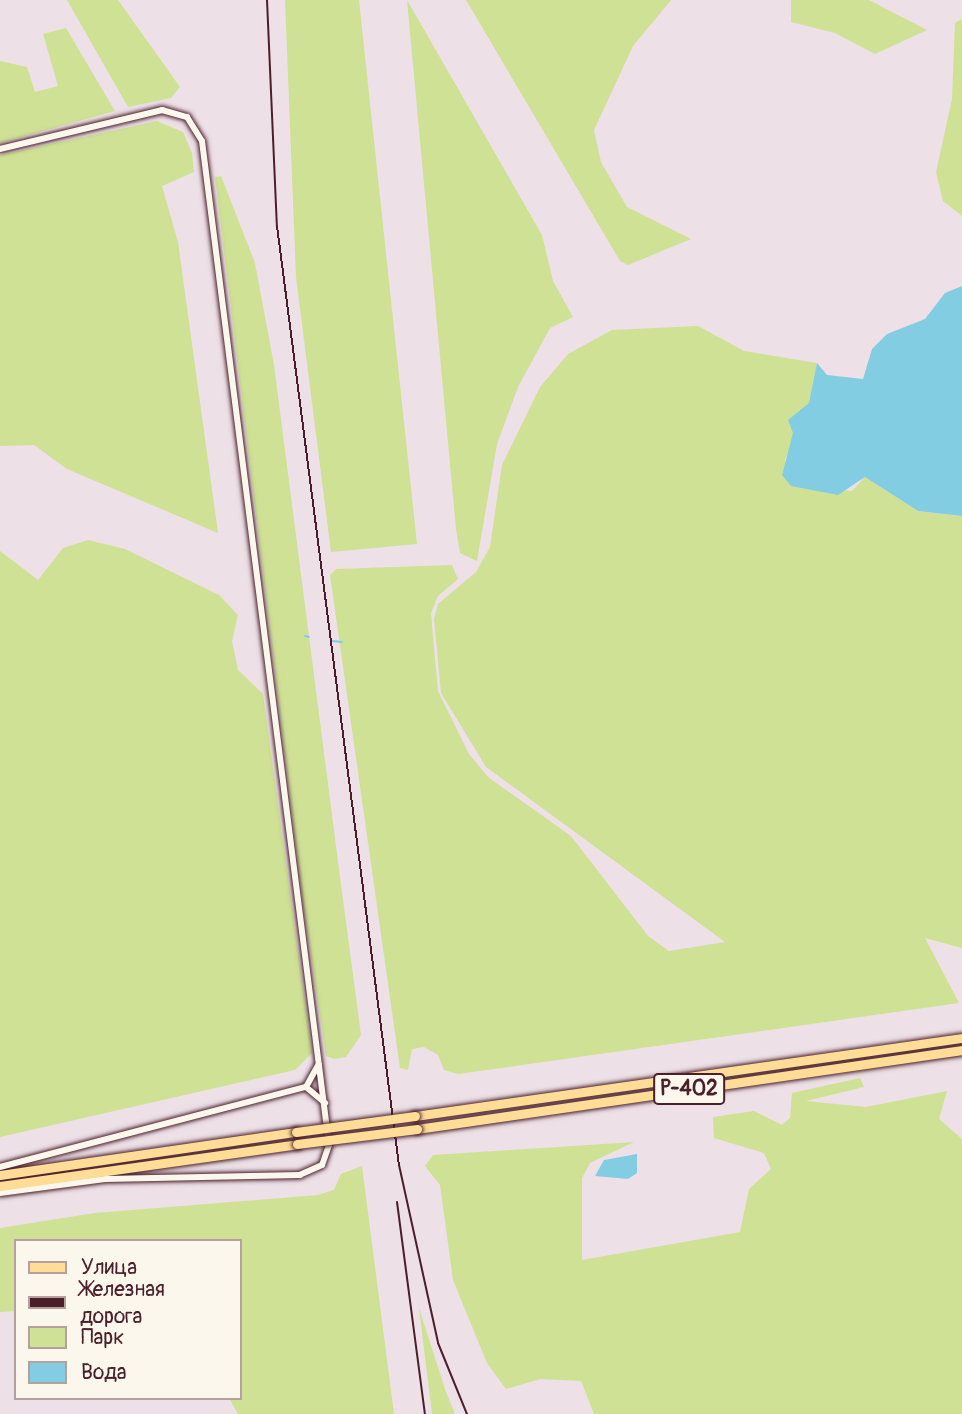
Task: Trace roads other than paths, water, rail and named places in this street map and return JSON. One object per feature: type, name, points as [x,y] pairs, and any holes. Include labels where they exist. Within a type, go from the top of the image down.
[{"type":"main road","name":"Р-402","points":[[0,1175],[962,1038]]},
{"type":"main road","name":"Р-402","points":[[0,1186],[962,1050]]},
{"type":"street","points":[[0,149],[162,110],[187,117],[200,134],[328,1115],[326,1157],[300,1175],[105,1179],[0,1193]]},
{"type":"street","points":[[0,1167],[306,1087],[319,1074],[318,1038]]},
{"type":"street","points":[[306,1087],[320,1094],[328,1115]]},
{"type":"water","points":[[962,286],[962,516],[918,511],[865,477],[838,495],[791,486],[782,475],[793,433],[788,420],[809,403],[817,363],[827,375],[863,379],[872,349],[887,334],[925,319],[945,293]]},
{"type":"water","points":[[637,1154],[637,1173],[628,1179],[595,1176],[604,1160]]},
{"type":"waterway","points":[[305,636],[309,637]]},
{"type":"waterway","points":[[333,641],[342,642]]},
{"type":"railway","points":[[267,0],[277,226],[399,1165],[438,1343],[467,1414]]},
{"type":"railway","points":[[397,1202],[425,1414]]}]
